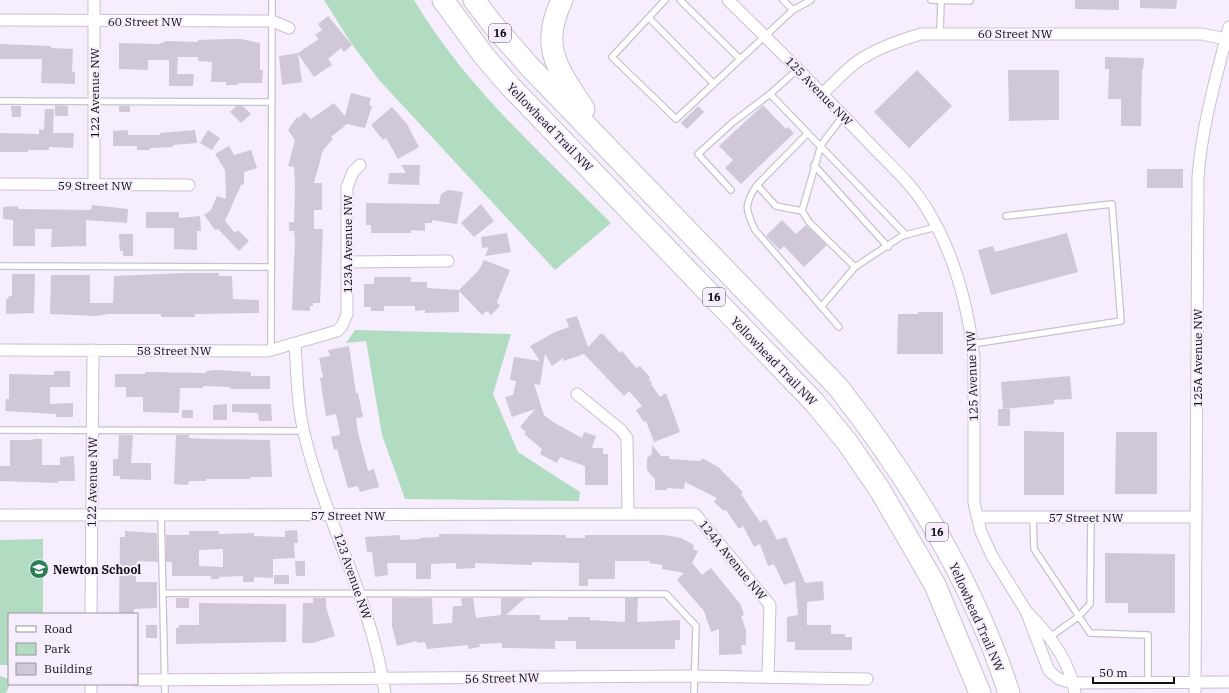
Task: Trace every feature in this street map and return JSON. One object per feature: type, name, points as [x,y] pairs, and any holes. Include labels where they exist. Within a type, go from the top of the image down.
[{"type":"highway","name":"Yellowhead Trail NW","points":[[443,0],[484,56],[510,86],[809,396],[847,442],[880,490],[935,585],[980,693]]},
{"type":"highway","name":"Yellowhead Trail NW","points":[[474,0],[494,26],[528,65],[608,146],[838,387],[870,428],[907,482],[935,528],[960,575],[1000,666],[1009,693]]},
{"type":"highway","points":[[562,0],[555,15],[552,27],[553,51],[562,75],[608,146]]},
{"type":"street","name":"122 Avenue NW","points":[[94,0],[94,185]]},
{"type":"street","name":"125 Avenue NW","points":[[728,0],[823,94],[910,186],[927,208],[949,252],[964,293],[972,344],[974,503],[977,517],[992,556],[1026,611],[1049,671],[1074,688]]},
{"type":"street","name":"60 Street NW","points":[[0,20],[272,21],[289,28]]},
{"type":"street","name":"125A Avenue NW","points":[[1195,687],[1198,177],[1200,152],[1207,108],[1229,27]]},
{"type":"street","name":"60 Street NW","points":[[823,94],[854,64],[870,54],[910,37],[921,34],[1202,34],[1226,40]]},
{"type":"street","name":"123A Avenue NW","points":[[342,326],[346,314],[347,187],[353,172],[360,165]]},
{"type":"street","name":"59 Street NW","points":[[0,184],[189,185]]},
{"type":"street","points":[[347,262],[448,261]]},
{"type":"street","name":"58 Street NW","points":[[0,350],[271,350],[331,333],[342,326]]},
{"type":"street","name":"123 Avenue NW","points":[[295,342],[298,398],[304,431],[312,462],[376,646],[385,693]]},
{"type":"street","name":"122 Avenue NW","points":[[91,613],[93,350]]},
{"type":"street","points":[[577,394],[621,430],[627,438],[628,514]]},
{"type":"street","name":"57 Street NW","points":[[0,515],[161,514],[331,516],[695,514]]},
{"type":"street","name":"124A Avenue NW","points":[[695,514],[770,606],[768,677]]},
{"type":"street","name":"57 Street NW","points":[[977,517],[1196,517]]},
{"type":"street","name":"125 Avenue NW","points":[[1026,611],[1050,637],[1065,662],[1074,688]]},
{"type":"street","name":"56 Street NW","points":[[138,680],[694,676],[867,679]]},
{"type":"street","points":[[1074,688],[1148,682],[1195,687],[1229,682]]},
{"type":"lane","points":[[271,350],[272,0]]},
{"type":"lane","points":[[665,0],[612,57],[676,119],[764,35],[793,10],[811,0]]},
{"type":"lane","points":[[680,0],[740,59]]},
{"type":"lane","points":[[783,0],[793,10]]},
{"type":"lane","points":[[931,0],[970,1]]},
{"type":"lane","points":[[940,33],[941,1]]},
{"type":"lane","points":[[649,18],[714,84]]},
{"type":"lane","points":[[731,190],[698,154],[732,123],[770,94],[798,69]]},
{"type":"lane","points":[[770,94],[821,145],[906,235]]},
{"type":"lane","points":[[0,101],[272,102]]},
{"type":"lane","points":[[802,211],[821,145],[844,116]]},
{"type":"lane","points":[[808,133],[757,185],[748,199],[747,212],[755,230],[839,327]]},
{"type":"lane","points":[[814,165],[888,247]]},
{"type":"lane","points":[[757,185],[776,206],[802,211],[809,222],[855,267]]},
{"type":"lane","points":[[972,344],[1121,322],[1112,204],[1006,216]]},
{"type":"lane","points":[[820,306],[855,267],[906,235],[936,226]]},
{"type":"lane","points":[[0,266],[271,267]]},
{"type":"lane","points":[[0,430],[304,431]]},
{"type":"lane","points":[[161,514],[166,693]]},
{"type":"lane","points":[[1033,517],[1034,549],[1090,633],[1148,635],[1148,682]]},
{"type":"lane","points":[[1050,637],[1078,617],[1090,604],[1091,517]]},
{"type":"lane","points":[[163,593],[666,594],[696,626],[694,693]]},
{"type":"green space","points":[[324,0],[414,0],[456,61],[480,90],[505,118],[611,223],[555,270],[380,81],[351,43]]},
{"type":"green space","points":[[355,330],[511,334],[493,394],[518,452],[580,492],[579,501],[405,499],[382,435],[366,341],[346,343]]},
{"type":"green space","points":[[43,539],[43,613],[8,613],[8,665],[0,665],[0,540]]},
{"type":"green space","points":[[0,676],[8,679],[8,685],[10,685],[6,693],[0,693]]},
{"type":"building","points":[[1075,0],[1119,0],[1119,10],[1075,9]]},
{"type":"building","points":[[1140,0],[1177,0],[1176,9],[1140,8]]},
{"type":"building","points":[[328,16],[352,45],[344,52],[341,48],[328,59],[332,65],[314,77],[298,54],[302,82],[282,85],[279,56],[298,53],[319,39],[315,35],[322,30],[318,24]]},
{"type":"building","points":[[241,39],[260,43],[260,70],[263,70],[262,83],[238,83],[238,85],[226,85],[226,82],[211,82],[212,62],[198,61],[198,57],[178,57],[177,74],[194,74],[193,86],[169,86],[169,60],[148,60],[148,70],[119,69],[119,43],[159,44],[166,41],[198,42],[198,40]]},
{"type":"building","points":[[0,44],[51,46],[51,48],[73,49],[72,72],[75,72],[75,84],[41,83],[42,59],[0,59]]},
{"type":"building","points":[[1105,57],[1144,58],[1142,70],[1141,126],[1121,126],[1121,99],[1108,99],[1109,69],[1105,69]]},
{"type":"building","points":[[917,70],[952,106],[909,148],[874,112]]},
{"type":"building","points":[[1008,70],[1059,70],[1059,120],[1009,121]]},
{"type":"building","points":[[351,93],[371,98],[369,105],[372,106],[365,128],[347,124],[331,137],[333,139],[323,150],[314,183],[322,183],[322,210],[314,210],[314,229],[323,229],[320,303],[313,303],[313,306],[310,306],[310,311],[292,310],[295,240],[294,231],[289,231],[289,222],[294,222],[295,185],[294,167],[288,166],[295,140],[288,130],[297,117],[299,118],[304,112],[311,119],[334,103],[345,116]]},
{"type":"building","points":[[55,105],[68,106],[68,116],[55,116]]},
{"type":"building","points":[[763,105],[786,129],[788,127],[794,133],[741,184],[725,168],[733,160],[719,146]]},
{"type":"building","points":[[11,106],[21,106],[21,117],[12,117]]},
{"type":"building","points":[[119,106],[130,106],[130,112],[119,112]]},
{"type":"building","points":[[236,106],[243,106],[251,114],[241,123],[230,112]]},
{"type":"building","points":[[698,106],[704,112],[687,129],[681,123]]},
{"type":"building","points":[[392,107],[407,124],[419,147],[398,159],[386,138],[383,140],[371,125]]},
{"type":"building","points":[[45,109],[54,109],[53,133],[74,133],[73,148],[49,147],[49,150],[0,152],[0,133],[39,134],[39,129],[44,130]]},
{"type":"building","points":[[128,130],[128,135],[160,135],[160,133],[195,130],[197,143],[173,145],[173,147],[150,148],[150,150],[137,150],[137,146],[113,146],[113,131]]},
{"type":"building","points":[[208,130],[220,138],[212,150],[200,143]]},
{"type":"building","points":[[229,146],[234,155],[251,150],[257,168],[244,172],[244,184],[241,185],[225,221],[235,233],[238,230],[249,241],[239,251],[218,229],[215,230],[204,215],[211,210],[217,196],[226,199],[225,170],[215,154]]},
{"type":"building","points":[[401,165],[420,165],[419,185],[388,184],[389,173],[406,173]]},
{"type":"building","points":[[1147,169],[1183,169],[1183,188],[1147,188]]},
{"type":"building","points":[[448,190],[463,192],[457,224],[432,220],[432,223],[425,223],[425,231],[411,230],[411,233],[371,233],[371,225],[366,225],[366,203],[439,204],[441,194]]},
{"type":"building","points":[[481,204],[494,221],[474,237],[461,223]]},
{"type":"building","points":[[92,205],[128,209],[127,223],[86,220],[86,246],[51,247],[52,229],[35,229],[35,246],[13,246],[13,220],[3,219],[3,207],[18,206],[18,209],[91,210]]},
{"type":"building","points":[[146,212],[179,212],[179,218],[200,216],[201,231],[197,231],[197,250],[174,249],[174,228],[146,228]]},
{"type":"building","points":[[782,220],[796,234],[806,225],[827,245],[804,267],[784,246],[780,250],[766,236]]},
{"type":"building","points":[[507,233],[511,252],[485,256],[489,247],[482,248],[481,237]]},
{"type":"building","points":[[1067,233],[1078,272],[991,295],[978,250],[993,246],[995,252]]},
{"type":"building","points":[[119,234],[133,234],[133,256],[123,256],[123,251],[120,251]]},
{"type":"building","points":[[484,260],[510,270],[497,302],[500,306],[491,315],[487,311],[482,315],[459,291],[459,312],[425,313],[425,310],[415,311],[415,306],[384,306],[384,311],[371,311],[371,307],[364,307],[364,284],[374,284],[374,277],[411,277],[411,282],[427,282],[427,288],[459,290],[479,270]]},
{"type":"building","points":[[219,273],[219,276],[232,276],[233,299],[259,300],[259,313],[195,314],[195,317],[161,317],[161,314],[109,314],[95,316],[50,314],[51,275],[90,275],[90,303],[113,303],[114,276]]},
{"type":"building","points":[[12,274],[35,274],[34,313],[6,314],[6,299],[8,299],[9,296],[12,296]]},
{"type":"building","points":[[918,312],[943,312],[943,354],[897,354],[898,314],[918,314]]},
{"type":"building","points":[[577,316],[588,347],[600,334],[603,334],[620,353],[622,351],[636,368],[640,366],[650,377],[649,379],[652,383],[651,384],[660,397],[666,393],[680,432],[654,442],[646,421],[644,422],[636,410],[642,406],[629,391],[624,396],[584,354],[564,361],[563,358],[552,366],[545,354],[540,385],[534,384],[544,415],[553,422],[582,438],[584,432],[596,436],[592,448],[603,448],[603,454],[608,454],[608,485],[585,485],[585,466],[560,457],[557,463],[540,454],[542,449],[524,434],[526,432],[520,427],[535,409],[512,417],[505,397],[513,395],[516,381],[510,380],[514,357],[540,361],[530,346],[555,332],[569,327],[566,319]]},
{"type":"building","points":[[349,346],[356,393],[358,393],[363,417],[356,418],[358,433],[368,471],[374,469],[379,487],[360,492],[358,486],[348,488],[337,449],[334,450],[331,437],[339,435],[340,433],[336,414],[326,416],[320,378],[323,377],[319,358],[330,356],[328,350]]},
{"type":"building","points":[[216,370],[251,372],[251,376],[270,376],[270,389],[230,389],[230,387],[203,386],[203,388],[180,388],[179,413],[143,412],[143,397],[126,397],[126,387],[115,387],[115,374],[145,374],[145,372],[206,373],[206,371]]},
{"type":"building","points":[[54,371],[70,371],[70,387],[50,387],[50,404],[73,403],[73,417],[56,417],[56,414],[5,411],[6,399],[9,399],[9,374],[54,375]]},
{"type":"building","points":[[1070,376],[1072,399],[1054,400],[1054,404],[1003,409],[1001,382]]},
{"type":"building","points":[[227,404],[227,420],[213,420],[213,405]]},
{"type":"building","points":[[232,404],[271,404],[272,421],[259,421],[258,413],[232,412]]},
{"type":"building","points":[[998,409],[1010,409],[1010,426],[998,426]]},
{"type":"building","points":[[182,410],[193,410],[193,418],[182,418]]},
{"type":"building","points":[[1024,431],[1064,432],[1064,495],[1024,495]]},
{"type":"building","points":[[1116,432],[1157,432],[1157,494],[1115,494]]},
{"type":"building","points":[[119,435],[133,435],[131,463],[151,463],[151,480],[120,479],[120,476],[113,476],[113,459],[118,459]]},
{"type":"building","points":[[176,435],[189,435],[189,438],[270,440],[272,477],[250,477],[250,479],[206,479],[206,481],[189,481],[188,485],[174,484]]},
{"type":"building","points":[[42,439],[42,465],[60,465],[60,457],[74,456],[75,481],[58,481],[58,483],[0,481],[0,466],[10,466],[10,440]]},
{"type":"building","points":[[652,445],[661,456],[669,456],[669,459],[701,461],[702,458],[720,468],[743,492],[741,494],[760,522],[766,519],[777,540],[786,537],[805,583],[823,581],[824,600],[807,602],[807,625],[831,625],[831,634],[845,634],[845,637],[852,637],[852,650],[795,650],[795,642],[787,642],[787,617],[798,615],[795,581],[784,585],[774,564],[768,566],[760,544],[754,547],[743,526],[739,529],[726,510],[724,511],[714,502],[717,498],[685,482],[684,489],[667,488],[667,490],[655,490],[655,479],[647,470],[647,458],[652,454]]},
{"type":"building","points":[[297,530],[298,543],[294,543],[295,558],[273,559],[273,578],[254,577],[254,582],[243,582],[243,576],[219,577],[219,579],[211,579],[211,576],[172,576],[172,562],[166,562],[166,535],[189,535],[189,531],[219,531],[219,534],[254,533],[254,536],[285,537],[285,531]],"holes":[[[223,549],[223,567],[199,566],[199,550]]]},
{"type":"building","points":[[125,531],[156,533],[157,535],[158,562],[137,561],[136,582],[157,582],[157,608],[134,609],[134,613],[119,613],[120,537],[125,537]]},
{"type":"building","points":[[439,534],[566,535],[566,538],[585,538],[585,535],[664,535],[681,538],[694,545],[693,549],[698,551],[692,563],[702,575],[711,568],[741,605],[744,615],[741,616],[746,630],[746,645],[741,645],[742,654],[719,655],[719,629],[711,632],[704,611],[677,580],[684,573],[662,569],[662,565],[649,563],[650,561],[615,561],[615,579],[588,579],[588,586],[579,586],[579,563],[532,562],[532,565],[475,563],[475,568],[456,569],[456,563],[431,564],[431,579],[416,579],[416,563],[387,563],[388,575],[375,577],[372,552],[367,552],[365,537],[400,535],[400,540],[439,537]]},
{"type":"building","points":[[1105,553],[1175,554],[1175,613],[1128,613],[1128,603],[1105,603]]},
{"type":"building","points":[[295,561],[305,561],[305,576],[296,576]]},
{"type":"building","points":[[274,575],[289,575],[289,584],[274,584]]},
{"type":"building","points":[[176,598],[189,598],[189,608],[176,608]]},
{"type":"building","points":[[313,598],[326,598],[326,607],[335,636],[313,643],[302,643],[303,603],[313,603]]},
{"type":"building","points":[[392,598],[432,598],[433,624],[436,624],[452,623],[453,606],[462,606],[461,598],[473,598],[476,618],[501,615],[501,598],[525,598],[506,615],[540,615],[540,620],[568,620],[568,617],[590,617],[590,620],[625,622],[625,598],[638,598],[637,622],[680,620],[680,640],[675,640],[675,649],[576,649],[576,641],[555,641],[555,649],[502,648],[502,643],[479,644],[480,647],[468,649],[468,645],[427,649],[425,642],[417,643],[417,641],[397,646],[392,626]]},
{"type":"building","points":[[199,603],[286,604],[286,642],[176,644],[176,628],[179,628],[179,625],[199,625]]},
{"type":"building","points":[[146,625],[157,625],[157,638],[146,638]]},
{"type":"place","name":"Newton School","points":[[39,569]]}]
